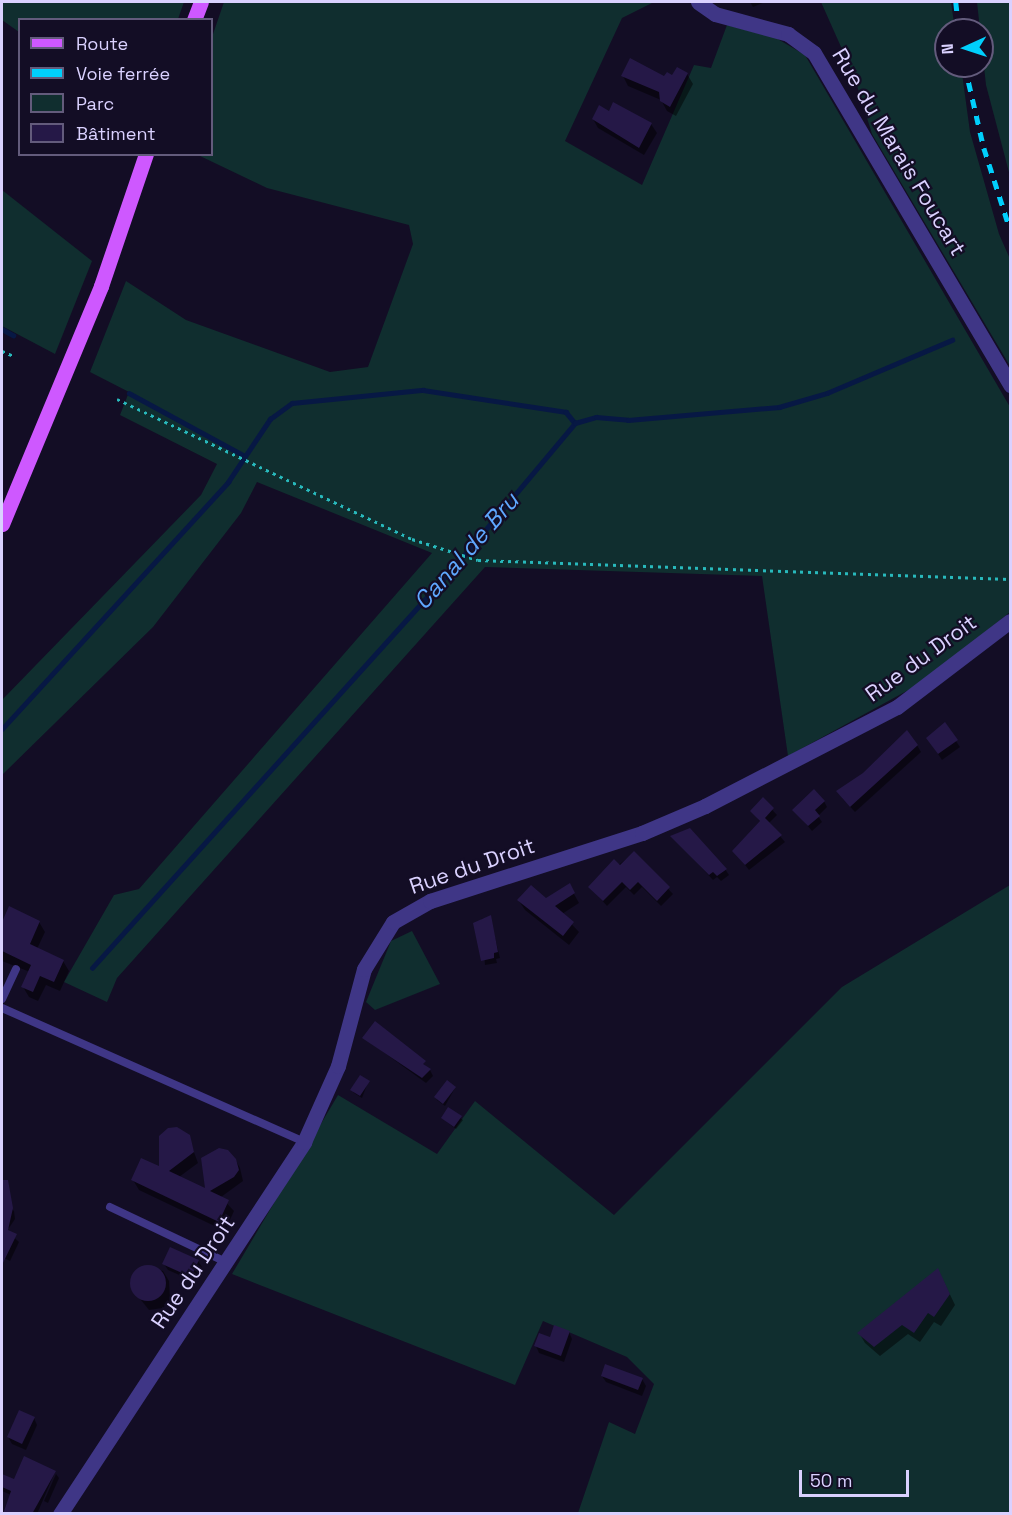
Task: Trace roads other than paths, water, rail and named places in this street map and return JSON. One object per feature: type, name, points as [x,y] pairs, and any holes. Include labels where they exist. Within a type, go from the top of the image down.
[{"type":"main road","points":[[195,18],[201,2]]},
{"type":"main road","points":[[2,525],[101,286],[145,156]]},
{"type":"street","name":"Rue du Marais Foucart","points":[[698,2],[716,14],[788,34],[814,53],[1011,385]]},
{"type":"street","name":"Rue du Droit","points":[[60,1514],[304,1143],[338,1066],[368,959],[382,935],[400,917],[430,901],[642,833],[705,806],[897,706],[1011,621]]},
{"type":"lane","points":[[2,999],[16,969]]},
{"type":"lane","points":[[2,1008],[304,1143]]},
{"type":"lane","points":[[111,1207],[226,1262]]},
{"type":"waterway","points":[[2,329],[13,335]]},
{"type":"waterway","name":"Canal de Bru","points":[[92,968],[455,566],[575,423],[596,417],[628,420],[779,407],[827,393],[952,340]]},
{"type":"waterway","points":[[2,729],[228,482],[270,419],[292,403],[423,390],[566,412],[575,423]]},
{"type":"waterway","points":[[129,393],[245,456]]},
{"type":"railway","points":[[956,2],[958,18]]},
{"type":"railway","points":[[968,78],[984,148],[1010,229]]}]
